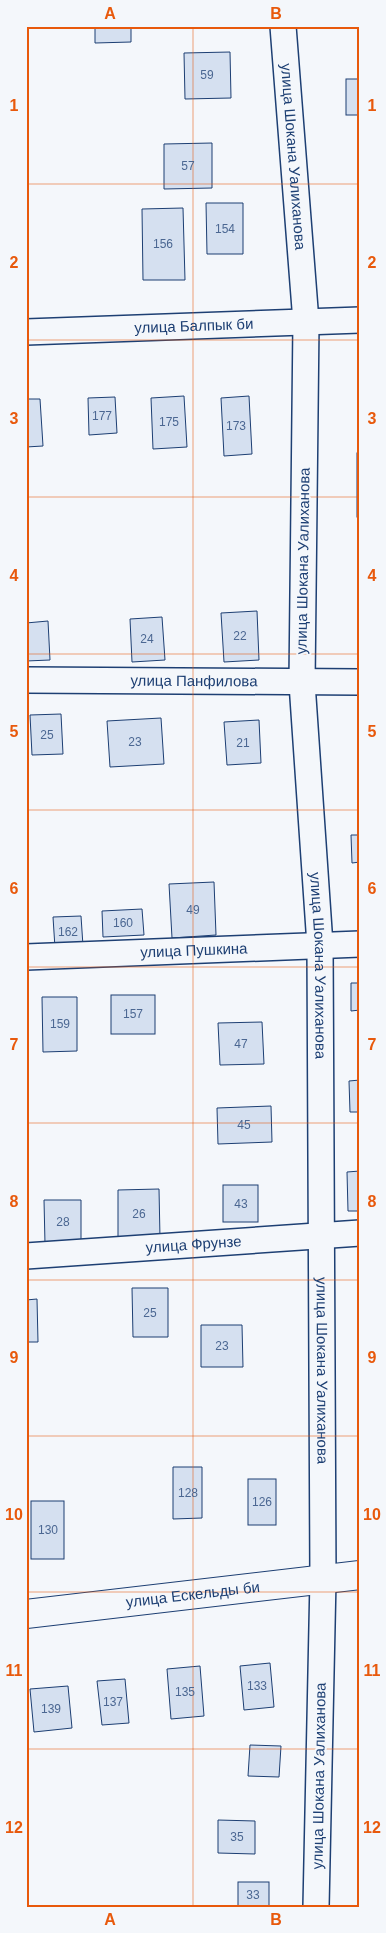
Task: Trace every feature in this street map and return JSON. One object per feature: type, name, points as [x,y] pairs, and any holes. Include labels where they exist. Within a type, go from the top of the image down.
[{"type":"street","name":"улица Шокана Уалиханова","points":[[283,26],[306,322],[302,682],[320,945],[323,1578],[316,1907]]},
{"type":"street","name":"улица Балпык би","points":[[26,332],[360,320]]},
{"type":"street","name":"улица Панфилова","points":[[26,680],[360,682]]},
{"type":"street","name":"улица Пушкина","points":[[26,957],[360,944]]},
{"type":"street","name":"улица Фрунзе","points":[[26,1256],[360,1233]]},
{"type":"street","name":"улица Ескельды би","points":[[26,1614],[360,1575]]},
{"type":"building","points":[[95,26],[131,26],[131,42],[95,43]]},
{"type":"building","points":[[230,52],[231,98],[185,99],[184,53]]},
{"type":"building","points":[[346,79],[360,79],[360,115],[346,115]]},
{"type":"building","points":[[212,143],[212,188],[164,189],[164,144]]},
{"type":"building","points":[[206,203],[243,203],[243,254],[207,254]]},
{"type":"building","points":[[183,208],[185,280],[143,280],[142,209]]},
{"type":"building","points":[[184,396],[187,447],[153,449],[151,398]]},
{"type":"building","points":[[249,396],[252,454],[224,456],[221,398]]},
{"type":"building","points":[[115,397],[117,433],[89,435],[88,398]]},
{"type":"building","points":[[26,399],[40,399],[43,446],[26,447]]},
{"type":"building","points":[[357,453],[360,453],[360,517],[357,517]]},
{"type":"building","points":[[257,611],[259,660],[224,662],[221,613]]},
{"type":"building","points":[[162,617],[165,660],[132,662],[130,619]]},
{"type":"building","points":[[48,621],[50,660],[26,661],[26,623]]},
{"type":"building","points":[[358,630],[360,630],[360,668]]},
{"type":"building","points":[[61,714],[63,754],[32,755],[30,715]]},
{"type":"building","points":[[161,718],[164,764],[110,767],[107,721]]},
{"type":"building","points":[[259,720],[261,763],[227,765],[224,722]]},
{"type":"building","points":[[351,835],[360,835],[360,862],[352,863]]},
{"type":"building","points":[[214,882],[216,935],[172,938],[169,884]]},
{"type":"building","points":[[142,909],[144,935],[103,937],[102,911]]},
{"type":"building","points":[[81,916],[83,946],[55,948],[53,917]]},
{"type":"building","points":[[351,983],[360,983],[360,1010],[351,1011]]},
{"type":"building","points":[[111,995],[155,995],[155,1034],[111,1034]]},
{"type":"building","points":[[42,997],[77,997],[77,1051],[43,1052]]},
{"type":"building","points":[[262,1022],[264,1064],[220,1065],[218,1023]]},
{"type":"building","points":[[360,1080],[360,1112],[350,1112],[349,1081]]},
{"type":"building","points":[[271,1106],[272,1142],[218,1144],[217,1108]]},
{"type":"building","points":[[360,1171],[360,1211],[348,1211],[347,1172]]},
{"type":"building","points":[[223,1185],[258,1185],[258,1222],[223,1222]]},
{"type":"building","points":[[159,1189],[160,1238],[118,1238],[118,1190]]},
{"type":"building","points":[[44,1200],[81,1200],[81,1244],[45,1244]]},
{"type":"building","points":[[132,1288],[168,1288],[168,1337],[133,1337]]},
{"type":"building","points":[[37,1299],[38,1342],[26,1342],[26,1300]]},
{"type":"building","points":[[201,1325],[242,1325],[243,1367],[201,1367]]},
{"type":"building","points":[[173,1467],[202,1467],[202,1518],[173,1519]]},
{"type":"building","points":[[248,1479],[276,1479],[276,1525],[248,1525]]},
{"type":"building","points":[[31,1501],[64,1501],[64,1559],[31,1559]]},
{"type":"building","points":[[270,1663],[274,1707],[244,1710],[240,1666]]},
{"type":"building","points":[[200,1666],[204,1716],[171,1719],[167,1669]]},
{"type":"building","points":[[125,1679],[129,1723],[102,1725],[97,1681]]},
{"type":"building","points":[[68,1686],[72,1728],[34,1732],[30,1689]]},
{"type":"building","points":[[250,1745],[281,1746],[279,1777],[248,1776]]},
{"type":"building","points":[[218,1820],[255,1821],[255,1854],[218,1853]]},
{"type":"building","points":[[238,1882],[269,1882],[269,1907],[238,1907]]}]
